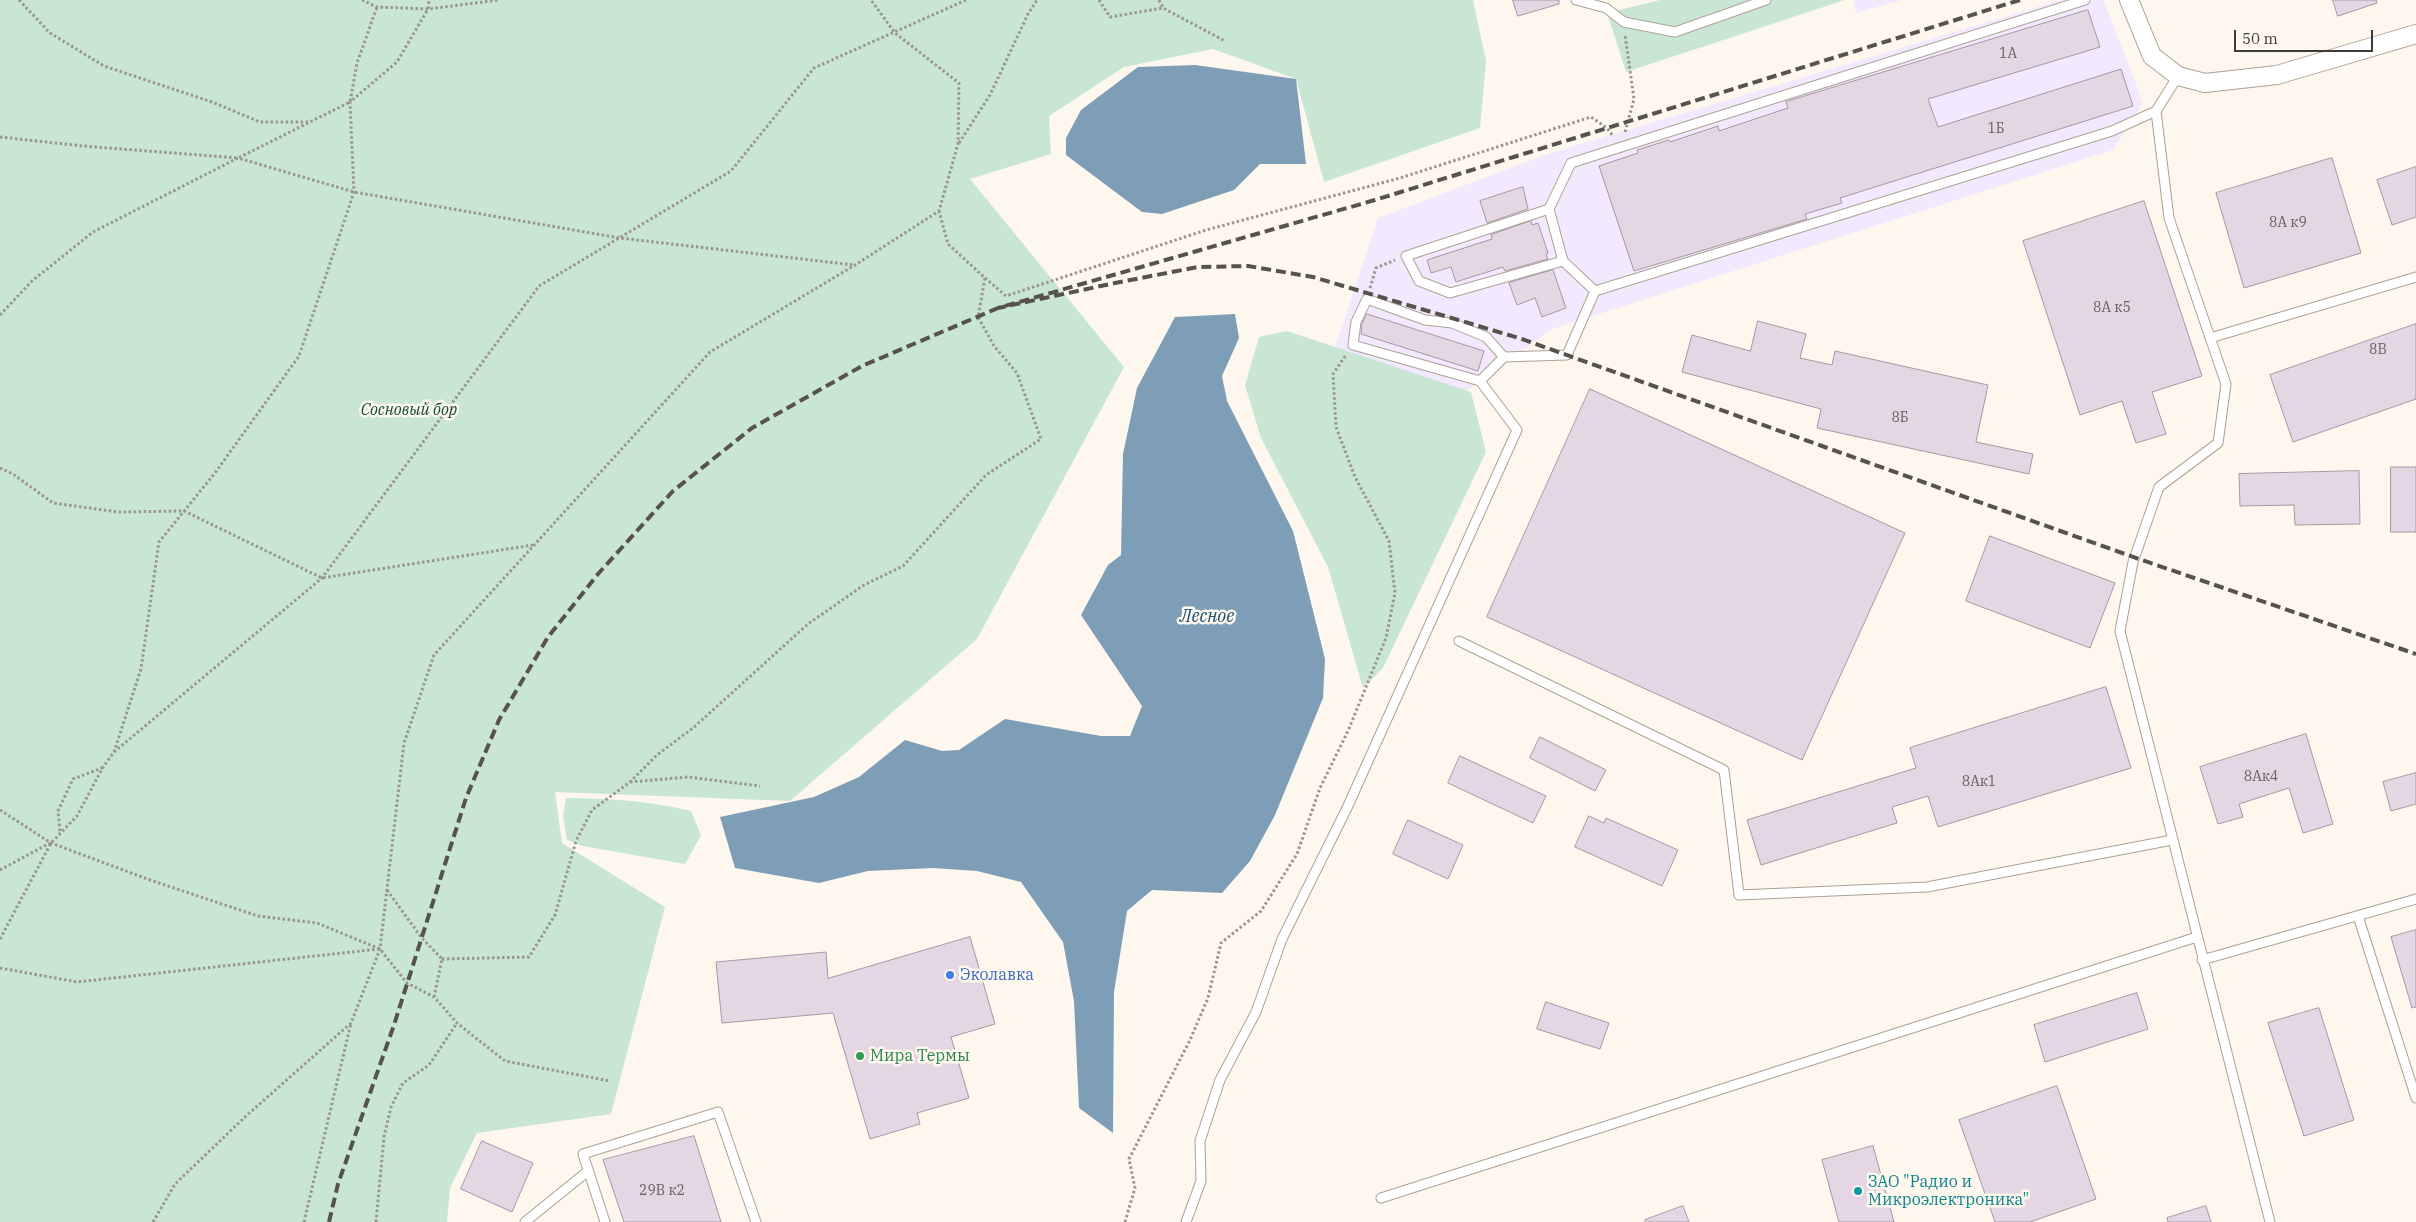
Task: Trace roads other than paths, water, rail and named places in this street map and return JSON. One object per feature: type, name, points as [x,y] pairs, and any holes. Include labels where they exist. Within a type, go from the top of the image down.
[{"type":"street","points":[[2129,0],[2152,56],[2178,76],[2205,83],[2277,75],[2416,34]]},
{"type":"lane","points":[[1576,0],[1606,8],[1624,22],[1675,32],[1766,0]]},
{"type":"lane","points":[[1595,291],[1563,261],[1550,209],[1571,163],[2085,0]]},
{"type":"lane","points":[[1480,381],[1504,357],[1568,355],[1595,291],[2112,131],[2156,111],[2178,76]]},
{"type":"lane","points":[[2156,111],[2170,218],[2226,384],[2218,443],[2159,487],[2133,562],[2120,631],[2270,1222]]},
{"type":"lane","points":[[1550,209],[1406,256],[1420,282],[1450,293],[1563,261]]},
{"type":"lane","points":[[2210,338],[2416,277]]},
{"type":"lane","points":[[1186,1222],[1201,1181],[1200,1141],[1220,1080],[1256,1012],[1282,939],[1347,808],[1517,430],[1480,381],[1353,345],[1356,322],[1367,298],[1425,320],[1452,323],[1486,337],[1504,357]]},
{"type":"lane","points":[[1459,641],[1724,770],[1739,896],[1928,887],[2172,840]]},
{"type":"lane","points":[[2202,960],[2416,900]]},
{"type":"lane","points":[[2358,916],[2416,1098]]},
{"type":"lane","points":[[1381,1198],[2197,937]]},
{"type":"lane","points":[[604,1222],[583,1154],[718,1112],[756,1222]]},
{"type":"lane","points":[[525,1222],[588,1171]]},
{"type":"water","points":[[1195,65],[1296,79],[1306,164],[1260,164],[1234,190],[1162,214],[1142,212],[1066,155],[1066,138],[1081,110],[1138,67]]},
{"type":"water","name":"Лесное","points":[[1235,314],[1239,338],[1222,376],[1227,401],[1293,531],[1325,659],[1323,698],[1275,815],[1250,861],[1222,893],[1152,890],[1127,911],[1114,992],[1113,1133],[1079,1108],[1074,1001],[1063,942],[1021,882],[977,871],[933,868],[868,871],[819,883],[735,868],[720,817],[814,797],[859,777],[905,740],[942,751],[959,750],[1005,719],[1101,736],[1130,736],[1142,706],[1081,615],[1108,565],[1121,555],[1123,454],[1137,388],[1175,317]]},
{"type":"railway","points":[[2020,0],[1375,200],[998,308],[1198,267],[1248,266],[1313,277],[1519,338],[2139,559],[2416,654]]},
{"type":"railway","points":[[329,1222],[338,1184],[394,1025],[466,798],[499,720],[548,637],[598,574],[673,491],[752,428],[862,366],[998,308]]},
{"type":"place","name":"Эколавка","points":[[950,975]]},
{"type":"place","name":"Мира Термы","points":[[860,1056]]},
{"type":"place","name":"ЗАО \"Радио и Микроэлектроника\"","points":[[1858,1191]]},
{"type":"park label","name":"Сосновый бор","points":[[409,410]]}]
